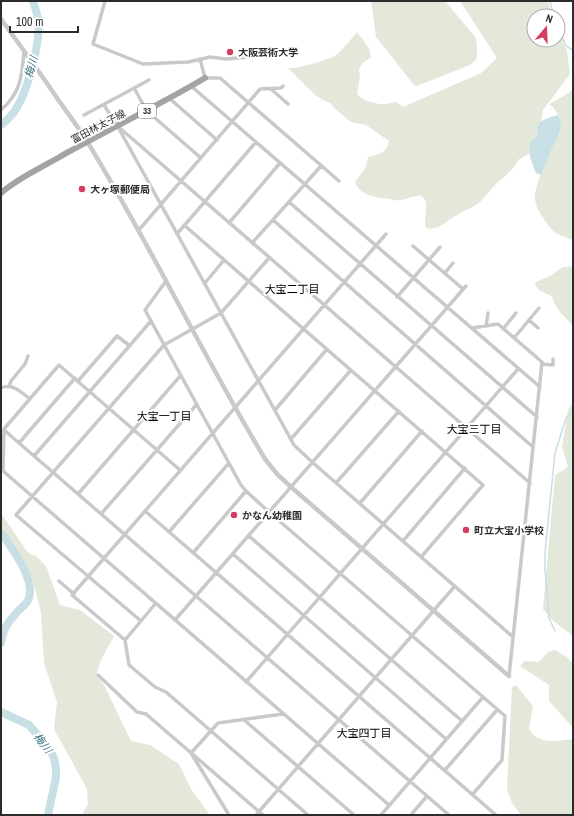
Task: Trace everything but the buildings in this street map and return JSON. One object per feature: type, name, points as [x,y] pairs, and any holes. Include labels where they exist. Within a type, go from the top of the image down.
[{"type":"main road","name":"富田林太子線","points":[[1,193],[23,178],[205,78]]},
{"type":"street","points":[[105,1],[93,44],[143,64],[188,62],[210,57],[226,59],[248,57]]},
{"type":"street","points":[[1,19],[87,142],[265,459],[277,474],[291,487],[509,676]]},
{"type":"street","points":[[1,110],[17,91],[22,72],[24,51]]},
{"type":"street","points":[[200,59],[205,78],[220,78],[339,181]]},
{"type":"street","points":[[84,116],[149,80]]},
{"type":"street","points":[[191,86],[540,387]]},
{"type":"street","points":[[138,231],[260,89],[281,88],[283,86]]},
{"type":"street","points":[[134,88],[147,111],[200,158]]},
{"type":"street","points":[[271,89],[288,104]]},
{"type":"street","points":[[169,98],[217,140]]},
{"type":"street","points":[[104,105],[118,126],[291,439],[298,449],[513,636]]},
{"type":"street","points":[[118,126],[530,483]]},
{"type":"street","points":[[177,234],[256,142]]},
{"type":"street","points":[[229,223],[280,163]]},
{"type":"street","points":[[252,243],[321,166]]},
{"type":"street","points":[[289,202],[537,417]]},
{"type":"street","points":[[273,220],[534,447]]},
{"type":"street","points":[[184,225],[483,485],[422,556]]},
{"type":"street","points":[[74,594],[386,234]]},
{"type":"street","points":[[175,620],[465,287],[445,273],[413,246]]},
{"type":"street","points":[[397,296],[440,247]]},
{"type":"street","points":[[141,621],[16,515],[164,345],[221,313],[248,280],[269,258]]},
{"type":"street","points":[[205,283],[224,260]]},
{"type":"street","points":[[445,273],[453,263]]},
{"type":"street","points":[[166,282],[145,310],[241,485],[269,512],[505,716],[502,760],[473,794]]},
{"type":"street","points":[[514,338],[539,308]]},
{"type":"street","points":[[486,326],[488,313]]},
{"type":"street","points":[[503,329],[516,313]]},
{"type":"street","points":[[529,320],[538,328]]},
{"type":"street","points":[[34,456],[151,321]]},
{"type":"street","points":[[472,328],[498,324],[542,362],[509,676]]},
{"type":"street","points":[[19,443],[117,336],[130,346]]},
{"type":"street","points":[[275,410],[327,349]]},
{"type":"street","points":[[9,386],[11,381],[25,364],[28,356]]},
{"type":"street","points":[[542,364],[553,365],[553,359]]},
{"type":"street","points":[[180,470],[60,365],[4,430],[3,471],[389,805]]},
{"type":"street","points":[[246,682],[518,369]]},
{"type":"street","points":[[291,439],[351,370]]},
{"type":"street","points":[[78,494],[181,375]]},
{"type":"street","points":[[1,388],[9,386],[18,389],[30,399]]},
{"type":"street","points":[[101,514],[197,404]]},
{"type":"street","points":[[336,482],[399,411]]},
{"type":"street","points":[[4,430],[448,815]]},
{"type":"street","points":[[360,503],[422,432]]},
{"type":"street","points":[[169,532],[229,463]]},
{"type":"street","points":[[403,540],[465,468]]},
{"type":"street","points":[[193,552],[246,491]]},
{"type":"street","points":[[145,511],[496,815]]},
{"type":"street","points":[[249,536],[462,721]]},
{"type":"street","points":[[233,554],[446,739]]},
{"type":"street","points":[[59,581],[74,594],[72,595],[125,640],[129,665],[155,687],[166,692],[308,815]]},
{"type":"street","points":[[257,813],[455,586]]},
{"type":"street","points":[[125,640],[156,603]]},
{"type":"street","points":[[98,675],[137,712],[146,714],[257,813],[263,815]]},
{"type":"street","points":[[381,815],[483,697]]},
{"type":"street","points":[[445,770],[497,710]]},
{"type":"street","points":[[191,753],[218,722],[283,714]]},
{"type":"street","points":[[243,719],[354,815]]},
{"type":"street","points":[[191,753],[229,815]]},
{"type":"street","points":[[411,815],[427,796]]},
{"type":"shaded area","points":[[371,1],[445,1],[476,38],[476,60],[470,65],[417,86],[414,85],[376,37]]},
{"type":"shaded area","points":[[460,1],[548,1],[550,8],[526,8],[526,48],[566,48],[570,74],[543,110],[541,122],[538,124],[537,128],[538,135],[531,143],[530,153],[518,160],[511,170],[478,203],[439,227],[431,229],[426,228],[426,203],[422,196],[415,196],[404,200],[375,197],[365,193],[357,187],[355,182],[366,167],[368,157],[379,154],[385,150],[389,141],[366,125],[351,122],[330,103],[314,94],[288,68],[312,64],[336,55],[357,32],[369,48],[371,57],[363,63],[359,69],[360,77],[357,94],[363,99],[371,102],[387,104],[397,102],[403,107],[481,73],[497,58]]},
{"type":"shaded area","points":[[573,89],[573,240],[559,235],[550,228],[539,211],[535,197],[542,170],[561,128],[559,116],[549,104]]},
{"type":"shaded area","points":[[573,266],[573,326],[559,311],[553,301],[553,298],[550,295],[540,291],[535,285],[536,282],[550,276],[563,267]]},
{"type":"shaded area","points":[[573,403],[573,636],[552,620],[543,609],[555,475],[568,467],[562,447],[568,410]]},
{"type":"shaded area","points":[[1,513],[26,550],[30,554],[36,556],[46,566],[60,605],[80,610],[114,636],[101,660],[96,675],[104,685],[131,741],[150,745],[179,764],[191,789],[210,815],[82,815],[88,804],[87,789],[54,729],[57,702],[44,663],[41,612],[32,578],[12,544],[1,529]]},
{"type":"shaded area","points":[[555,650],[567,657],[573,664],[573,728],[549,701],[549,685],[520,666],[525,661],[539,662],[548,652]]},
{"type":"shaded area","points":[[516,685],[533,706],[529,729],[533,734],[538,738],[549,741],[573,739],[573,815],[521,815],[512,803],[507,789],[512,687]]},
{"type":"water","points":[[558,115],[561,127],[541,175],[536,173],[530,158],[530,145],[538,135],[538,125],[545,119]]},
{"type":"waterway","name":"梅川","points":[[1,125],[13,114],[21,101],[33,66],[38,40],[38,17],[33,1]]},
{"type":"waterway","points":[[550,1],[552,8]]},
{"type":"waterway","points":[[566,46],[573,50]]},
{"type":"waterway","points":[[555,631],[549,618],[545,552],[555,453],[566,418],[573,411]]},
{"type":"waterway","name":"梅川","points":[[1,533],[23,566],[30,586],[30,594],[27,602],[14,615],[6,626],[1,643]]},
{"type":"waterway","name":"梅川","points":[[1,712],[29,725],[50,750],[54,758],[56,777],[48,815]]},
{"type":"place","name":"大阪芸術大学","points":[[230,52]]},
{"type":"place","name":"大ヶ塚郵便局","points":[[82,189]]},
{"type":"place","name":"かなん幼稚園","points":[[234,515]]},
{"type":"place","name":"町立大宝小学校","points":[[466,530]]},
{"type":"district","name":"大宝二丁目","points":[[292,289]]},
{"type":"district","name":"大宝一丁目","points":[[164,416]]},
{"type":"district","name":"大宝三丁目","points":[[474,429]]},
{"type":"district","name":"大宝四丁目","points":[[364,733]]}]
